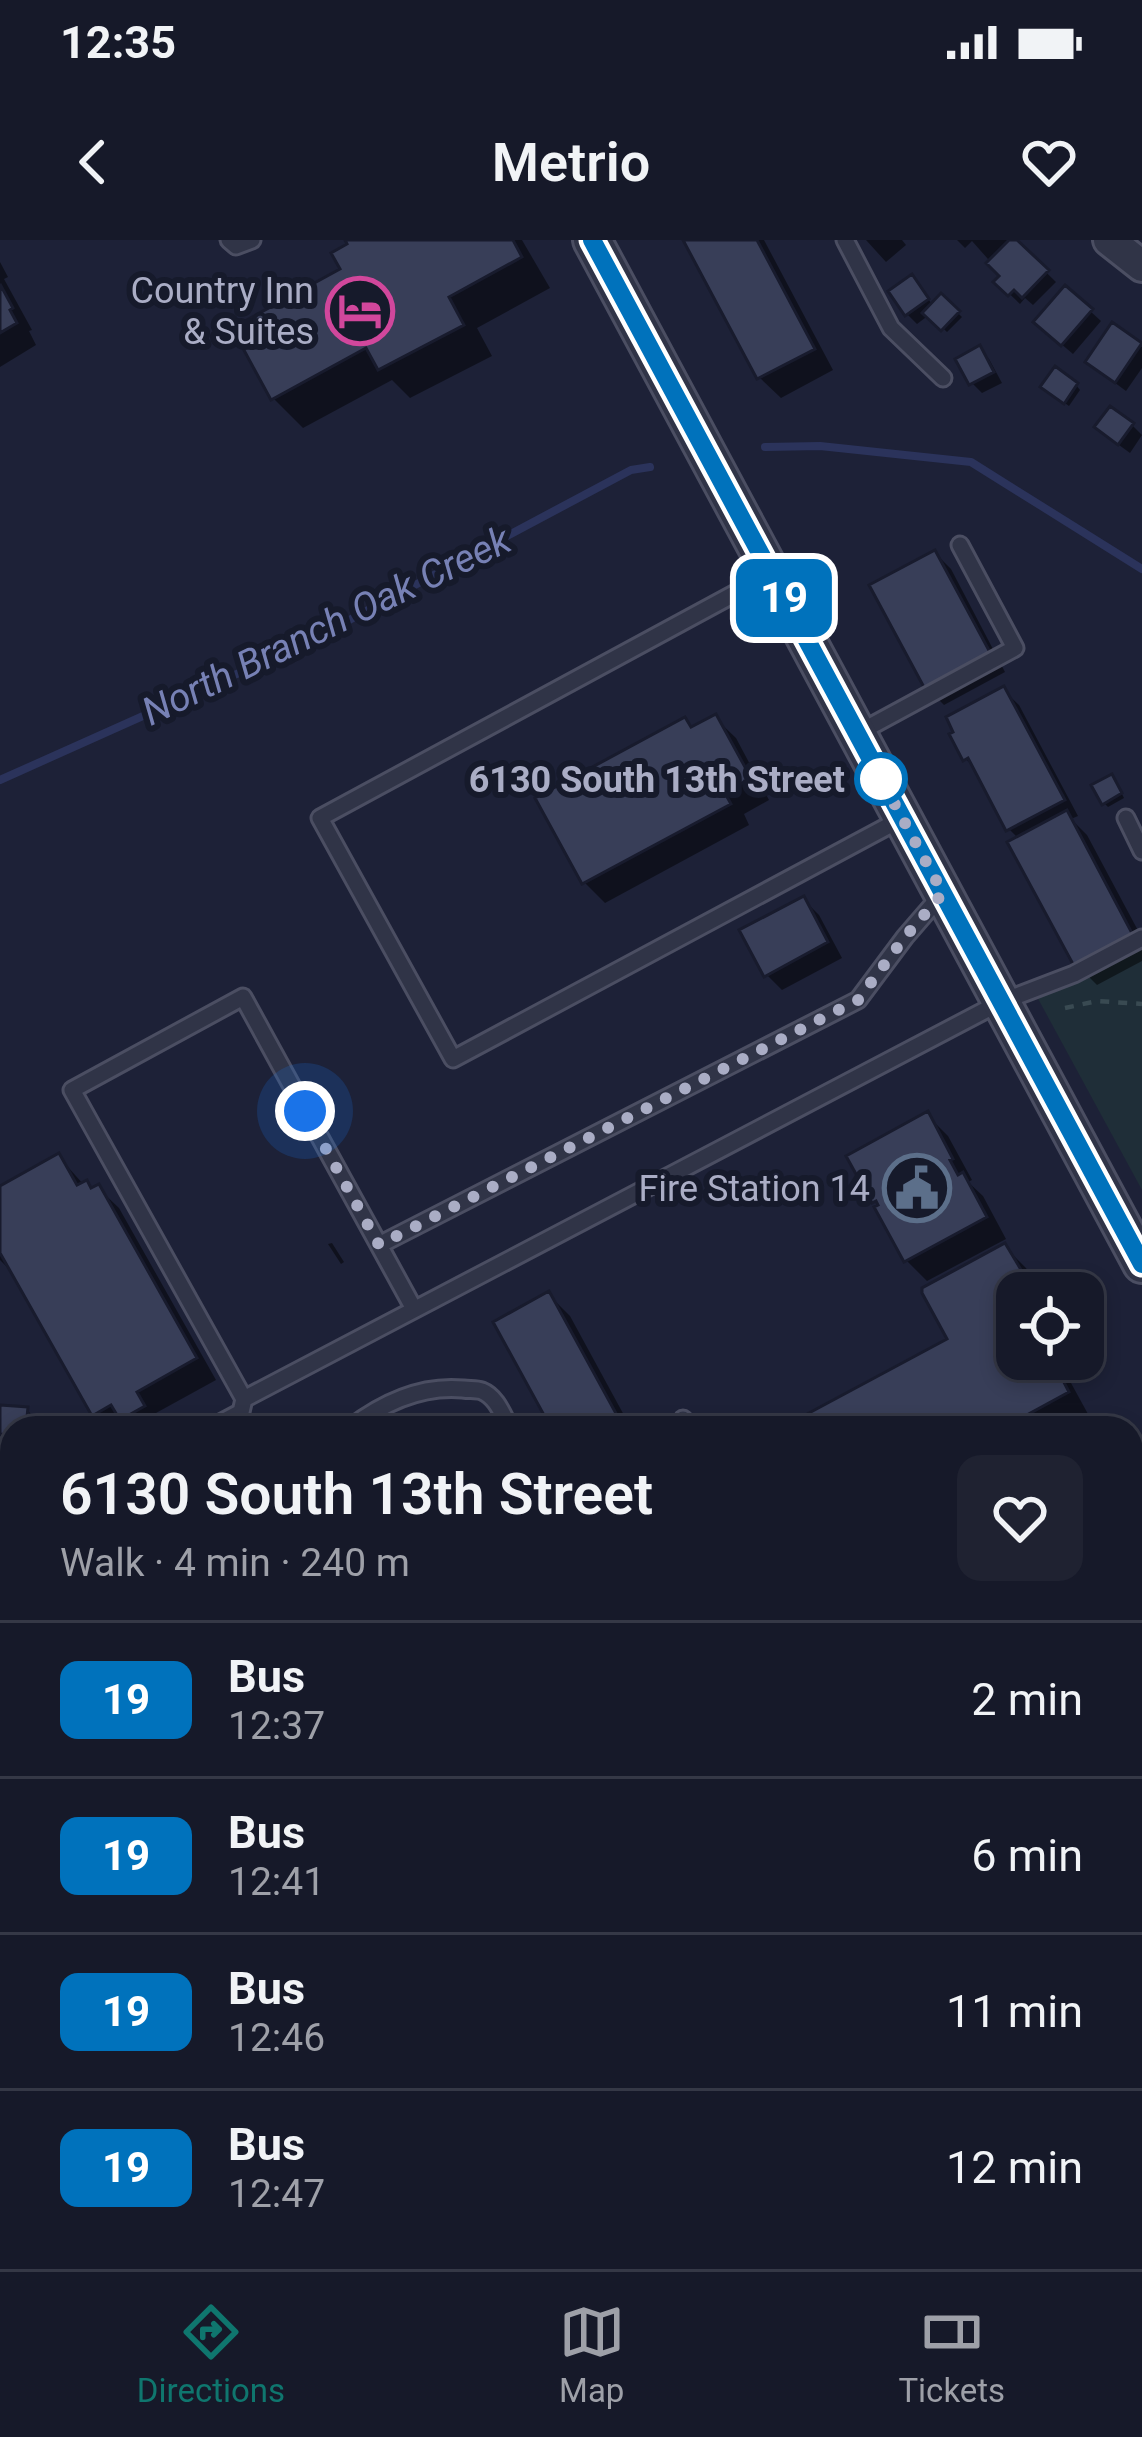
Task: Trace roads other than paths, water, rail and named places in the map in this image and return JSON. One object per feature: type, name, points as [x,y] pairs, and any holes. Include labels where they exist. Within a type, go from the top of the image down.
[{"type":"street","points":[[592,240],[1142,1264]]},
{"type":"street","points":[[1109,240],[1142,266]]},
{"type":"lane","points":[[230,240],[236,246],[252,240]]},
{"type":"lane","points":[[845,240],[892,328],[943,378]]},
{"type":"lane","points":[[857,734],[1015,648],[960,545]]},
{"type":"lane","points":[[771,574],[320,818],[453,1059],[903,818]]},
{"type":"lane","points":[[1126,818],[1142,851]]},
{"type":"lane","points":[[379,1245],[858,1000],[943,893]]},
{"type":"lane","points":[[244,1399],[1001,1002],[1073,974],[1142,938]]},
{"type":"lane","points":[[234,1416],[241,1412],[244,1399],[72,1090],[243,997],[414,1310]]},
{"type":"lane","points":[[369,1416],[420,1390],[451,1388],[482,1391],[503,1416]]},
{"type":"waterway","name":"North Branch Oak Creek","points":[[765,447],[820,446],[971,462],[1142,569]]},
{"type":"waterway","name":"North Branch Oak Creek","points":[[0,780],[306,643],[631,470],[650,467]]},
{"type":"place","name":"Country Inn & Suites","points":[[360,311]]},
{"type":"place","name":"6130 South 13th Street","points":[[881,779]]},
{"type":"place","name":"Fire Station 14","points":[[917,1188]]}]
